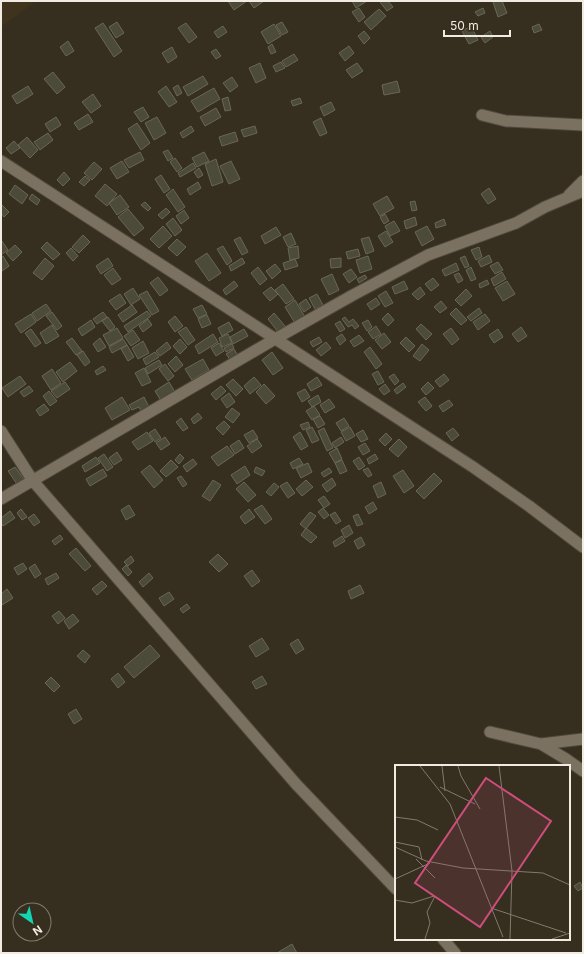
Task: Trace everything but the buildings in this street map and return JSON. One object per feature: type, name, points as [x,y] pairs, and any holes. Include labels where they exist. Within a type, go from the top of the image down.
[{"type":"street","points":[[482,114],[506,121],[583,125]]},
{"type":"street","points":[[3,165],[474,467],[583,547]]},
{"type":"street","points":[[564,200],[583,181]]},
{"type":"street","points":[[1,499],[275,339],[428,255],[516,223],[545,208],[583,192]]},
{"type":"street","points":[[1,431],[33,481],[296,784],[395,888]]},
{"type":"street","points":[[490,732],[541,744],[566,758],[583,771]]},
{"type":"street","points":[[541,744],[583,739]]},
{"type":"street","points":[[444,940],[455,953]]},
{"type":"shaded area","points":[[1,1],[36,1],[1,27]]}]
